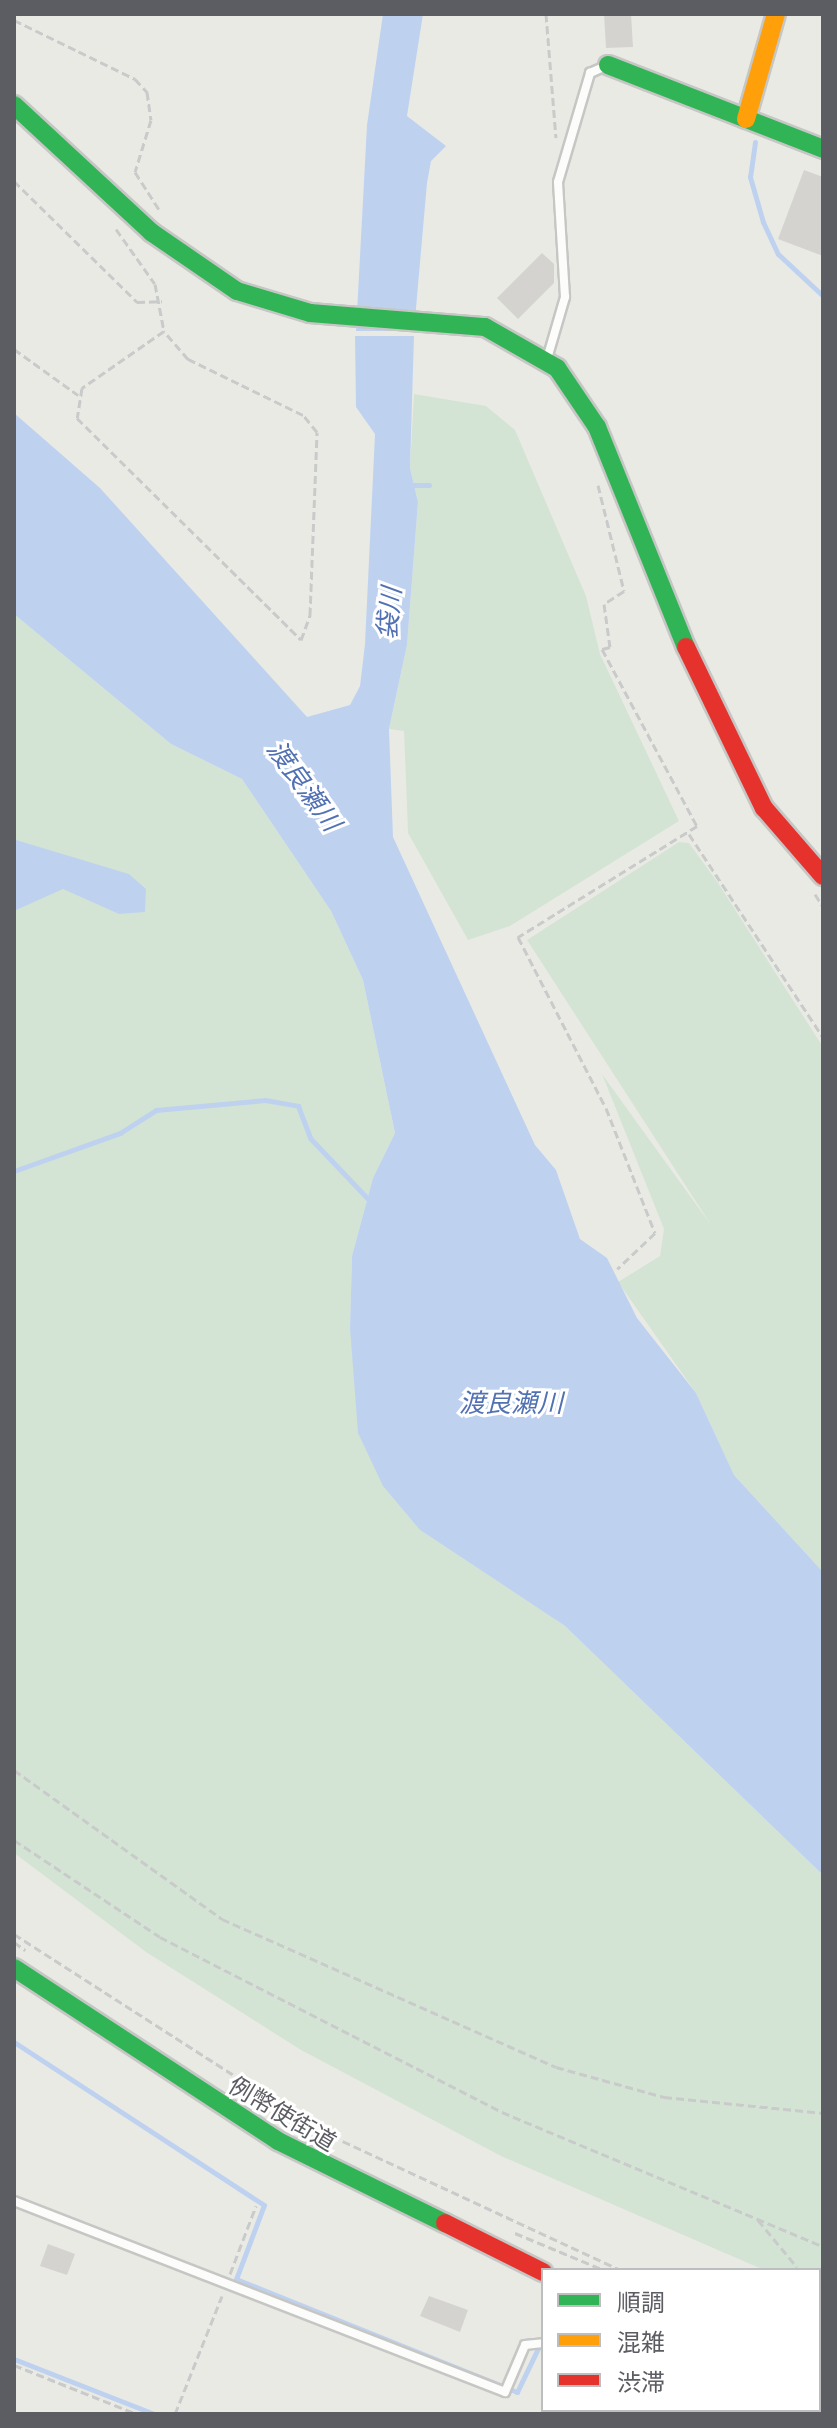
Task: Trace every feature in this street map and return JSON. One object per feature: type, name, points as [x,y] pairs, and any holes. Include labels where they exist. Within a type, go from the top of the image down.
[{"type":"street","points":[[746,119],[776,14]]},
{"type":"street","points":[[608,65],[823,149]]},
{"type":"street","points":[[14,105],[151,232],[212,277],[275,305],[352,317],[418,318],[485,327],[547,359],[581,396],[597,427],[684,643],[764,808],[823,876]]},
{"type":"street","name":"例幣使街道","points":[[14,1968],[278,2141],[541,2271]]},
{"type":"lane","points":[[547,359],[565,297],[558,182],[590,73],[608,65]]},
{"type":"lane","points":[[14,2201],[505,2392],[525,2345],[541,2343]]},
{"type":"path","points":[[546,14],[557,147]]},
{"type":"path","points":[[14,20],[98,59],[147,92],[151,120],[135,172],[171,225]]},
{"type":"path","points":[[14,181],[137,302],[162,301]]},
{"type":"path","points":[[78,395],[77,418],[301,640],[310,615],[317,432],[303,415],[188,359],[164,331],[162,301],[108,218]]},
{"type":"path","points":[[78,395],[164,331]]},
{"type":"path","points":[[14,349],[78,395]]},
{"type":"path","points":[[594,470],[624,591],[604,604],[610,647],[602,649],[697,826],[518,937],[606,1108],[655,1233],[617,1269]]},
{"type":"path","points":[[687,832],[823,1037]]},
{"type":"path","points":[[14,1770],[222,1919],[556,2067],[664,2097],[823,2113]]},
{"type":"path","points":[[14,1840],[160,1937],[502,2112],[823,2246]]},
{"type":"path","points":[[14,1934],[321,2131],[616,2268]]},
{"type":"path","points":[[14,1942],[65,1979]]},
{"type":"path","points":[[251,2098],[428,2192]]},
{"type":"path","points":[[175,2414],[256,2206]]},
{"type":"path","points":[[755,2217],[797,2267]]},
{"type":"path","points":[[502,2227],[599,2268]]},
{"type":"path","points":[[14,2365],[137,2414]]},
{"type":"green space","points":[[414,394],[486,406],[515,430],[586,596],[600,654],[679,821],[510,926],[468,940],[408,833],[404,731],[389,729],[407,645],[418,502],[410,468]]},
{"type":"green space","points":[[14,614],[171,744],[242,779],[331,911],[363,980],[395,1133],[373,1178],[352,1256],[350,1328],[420,1530],[565,1626],[823,1875],[823,2273],[821,2268],[759,2268],[501,2156],[301,2050],[146,1952],[14,1853]]},
{"type":"green space","points":[[679,842],[689,843],[718,883],[823,1047],[823,1572],[734,1475],[696,1393],[618,1282],[660,1256],[664,1229],[602,1074],[711,1225],[527,940]]},
{"type":"water","points":[[383,14],[423,14],[407,116],[446,146],[431,161],[427,183],[414,331],[356,331],[367,125]]},
{"type":"water","name":"渡良瀬川","points":[[355,336],[414,336],[410,468],[418,502],[407,645],[389,729],[393,837],[535,1145],[556,1170],[580,1239],[607,1258],[637,1318],[696,1393],[734,1475],[823,1572],[823,1875],[565,1626],[420,1530],[383,1486],[358,1433],[350,1328],[352,1256],[373,1178],[395,1133],[363,980],[331,911],[242,779],[171,744],[14,614],[14,413],[100,488],[307,717],[350,705],[360,686],[365,644],[375,434],[356,407]]},
{"type":"water","points":[[16,840],[129,874],[146,889],[145,912],[119,914],[63,889],[14,911]]},
{"type":"building","points":[[604,14],[631,14],[633,47],[606,48]]},
{"type":"building","points":[[804,170],[823,177],[823,256],[778,239]]},
{"type":"building","points":[[542,253],[554,264],[554,283],[518,319],[497,298]]},
{"type":"building","points":[[48,2244],[75,2254],[67,2275],[40,2266]]},
{"type":"building","points":[[429,2296],[468,2310],[460,2332],[420,2316]]},
{"type":"waterway","points":[[755,142],[750,177],[763,222],[778,254],[823,296]]},
{"type":"waterway","points":[[410,485],[429,485]]},
{"type":"waterway","points":[[14,1171],[120,1133],[156,1110],[265,1100],[298,1106],[310,1138],[371,1202]]},
{"type":"waterway","points":[[14,2042],[264,2205],[236,2279],[517,2392],[541,2342]]},
{"type":"waterway","points":[[14,2359],[154,2414]]},
{"type":"waterway","points":[[719,2412],[724,2414]]},
{"type":"traffic: fast","points":[[608,65],[823,149]]},
{"type":"traffic: fast","points":[[14,105],[151,232],[237,291],[310,313],[485,327],[557,368],[597,427],[686,647]]},
{"type":"traffic: fast","points":[[14,1968],[278,2141],[445,2223]]},
{"type":"traffic: slow","points":[[746,119],[776,14]]},
{"type":"traffic: jam","points":[[686,647],[764,808],[823,876]]},
{"type":"traffic: jam","points":[[445,2223],[541,2271]]},
{"type":"water label","name":"袋川","points":[[388,613]]}]
